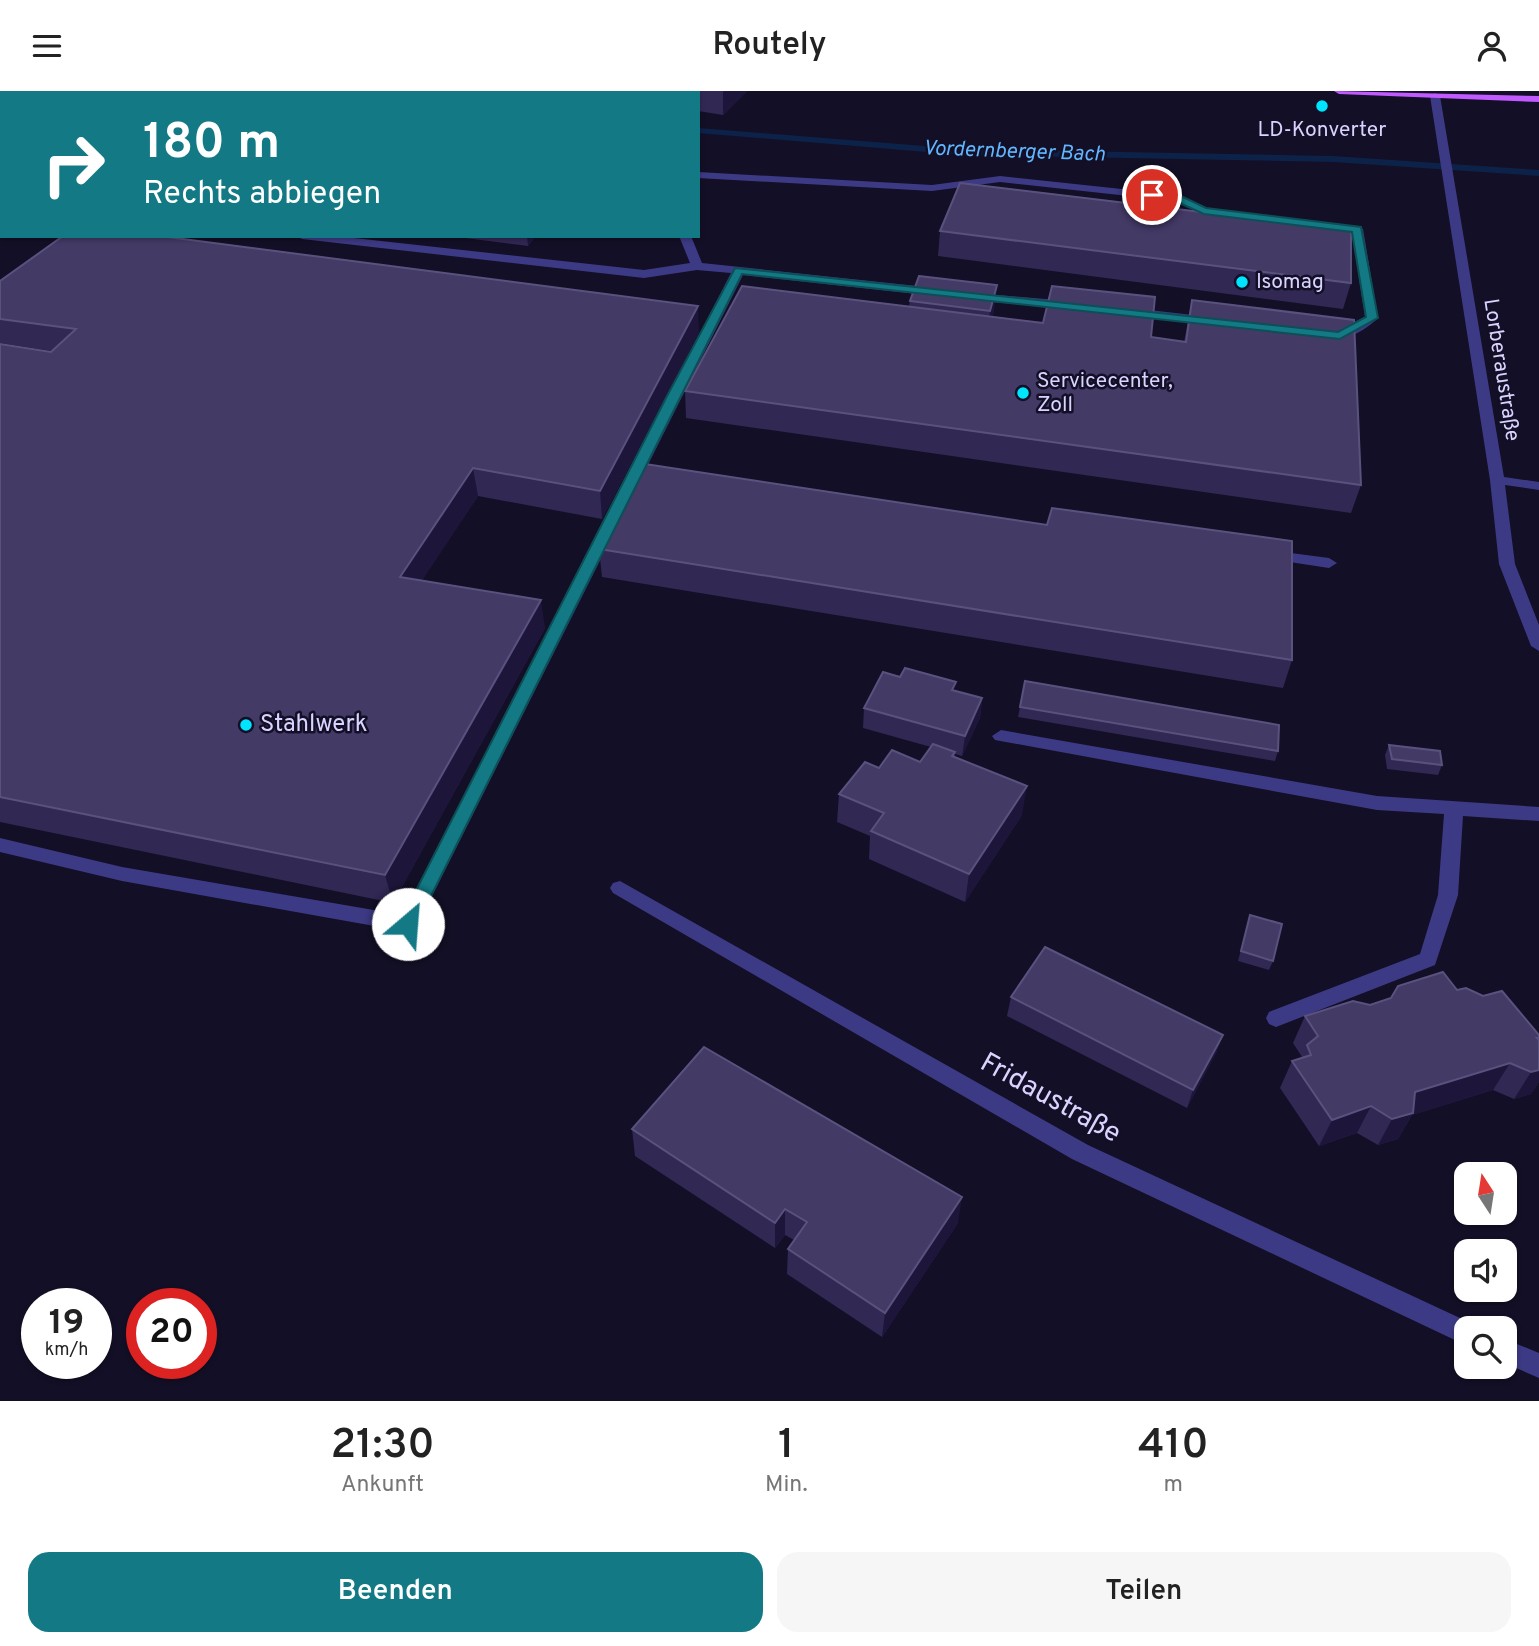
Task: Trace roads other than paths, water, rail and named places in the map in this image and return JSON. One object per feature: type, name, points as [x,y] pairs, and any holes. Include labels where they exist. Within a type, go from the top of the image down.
[{"type":"main road","points":[[1339,91],[1539,99]]},
{"type":"street","name":"Lorberaustraße","points":[[1435,96],[1497,480],[1507,564],[1539,646]]},
{"type":"street","points":[[700,175],[932,188],[1000,179],[1178,198],[1204,211],[1357,229],[1372,318],[1340,336],[1326,334]]},
{"type":"street","points":[[320,238],[644,274],[697,266],[954,294]]},
{"type":"street","points":[[685,238],[697,266]]},
{"type":"street","points":[[0,845],[122,874],[408,924],[645,469],[739,270]]},
{"type":"street","points":[[967,296],[1076,306]]},
{"type":"street","points":[[1118,310],[1229,323]]},
{"type":"street","points":[[1497,480],[1539,486]]},
{"type":"street","points":[[1247,553],[1329,563]]},
{"type":"street","points":[[1001,736],[1377,803],[1539,814]]},
{"type":"street","points":[[1276,1018],[1428,959],[1448,895],[1454,809]]},
{"type":"street","name":"Fridaustraße","points":[[620,888],[1080,1152],[1454,1327]]},
{"type":"street","points":[[1517,1356],[1539,1366]]},
{"type":"waterway","name":"Vordernberger Bach","points":[[700,130],[962,152],[1333,159],[1539,173]]},
{"type":"place","name":"LD-Konverter","points":[[1322,106]]},
{"type":"place","name":"Isomag","points":[[1242,282]]},
{"type":"place","name":"Servicecenter, Zoll","points":[[1023,393]]},
{"type":"place","name":"Stahlwerk","points":[[246,725]]}]
